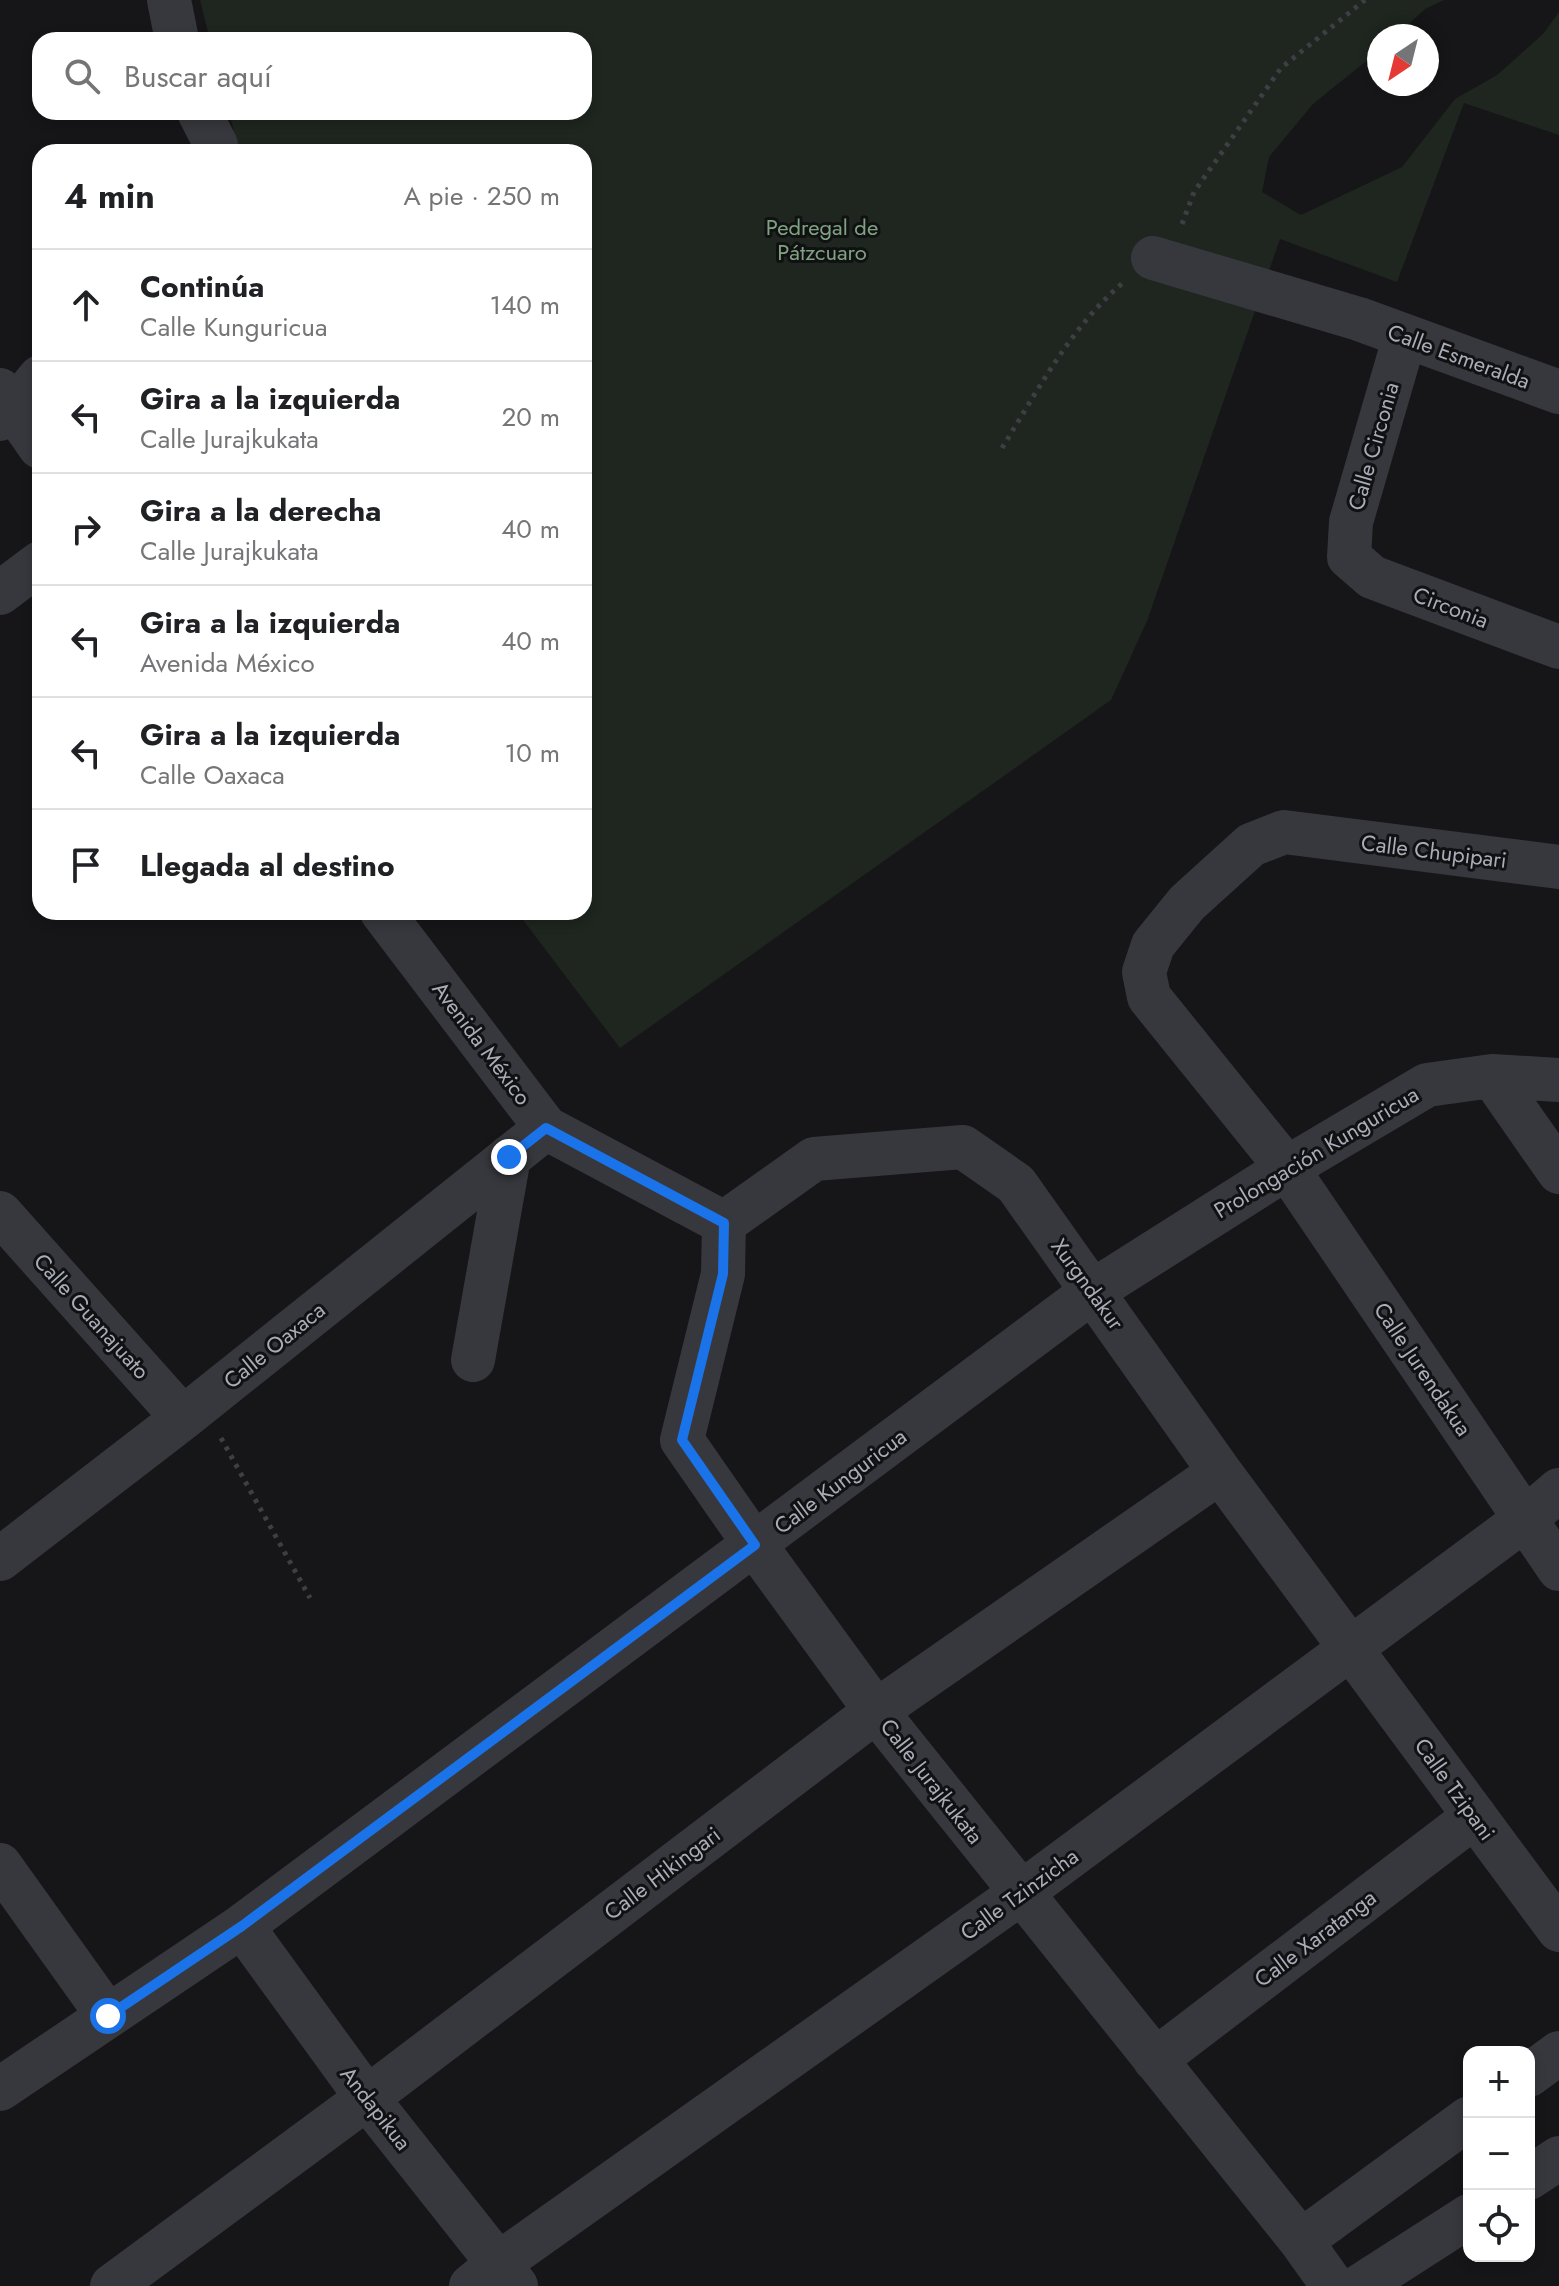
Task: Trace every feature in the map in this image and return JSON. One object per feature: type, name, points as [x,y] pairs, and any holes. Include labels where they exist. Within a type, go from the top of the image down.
[{"type":"street","points":[[169,0],[175,32]]},
{"type":"street","points":[[203,120],[215,144]]},
{"type":"street","name":"Calle Esmeralda","points":[[1153,258],[1359,319],[1559,392]]},
{"type":"street","name":"Calle Circonia","points":[[1349,557],[1351,522],[1405,336]]},
{"type":"street","points":[[14,399],[32,432]]},
{"type":"street","name":"Circonia","points":[[1349,557],[1372,577],[1559,647]]},
{"type":"street","points":[[0,593],[32,569]]},
{"type":"street","name":"Calle Chupipari","points":[[1287,1168],[1149,997],[1144,972],[1153,945],[1187,903],[1251,845],[1284,832],[1559,867]]},
{"type":"street","name":"Avenida México","points":[[388,920],[546,1128],[724,1223]]},
{"type":"street","points":[[1492,1076],[1559,1172]]},
{"type":"street","name":"Prolongación Kunguricua","points":[[1093,1291],[1287,1168],[1427,1085],[1492,1076],[1559,1080]]},
{"type":"street","name":"Calle Oaxaca","points":[[0,1559],[192,1411],[546,1128]]},
{"type":"street","name":"Xurgndakur","points":[[724,1223],[814,1159],[963,1147],[1016,1184],[1220,1472],[1351,1648]]},
{"type":"street","points":[[473,1360],[509,1157]]},
{"type":"street","name":"Calle Jurendakua","points":[[1287,1168],[1559,1569]]},
{"type":"street","name":"Calle Guanajuato","points":[[0,1213],[192,1411]]},
{"type":"street","name":"Calle Jurajkukata","points":[[724,1223],[723,1274],[682,1440],[876,1711],[1301,2241],[1333,2286]]},
{"type":"street","name":"Calle Kunguricua","points":[[0,2089],[242,1926],[1093,1291]]},
{"type":"street","name":"Calle Hikingari","points":[[112,2286],[367,2098],[876,1711],[1220,1472]]},
{"type":"street","name":"Calle Tzinzicha","points":[[495,2279],[1021,1893],[1525,1519],[1559,1490]]},
{"type":"street","name":"Calle Tzipani","points":[[1351,1648],[1559,1930]]},
{"type":"street","name":"Calle Xaratanga","points":[[1155,2060],[1475,1816]]},
{"type":"street","points":[[0,1865],[108,2016]]},
{"type":"street","name":"Andapikua","points":[[242,1926],[495,2279]]},
{"type":"street","points":[[1535,2071],[1559,2053]]},
{"type":"street","points":[[1301,2241],[1463,2122]]},
{"type":"street","points":[[1360,2286],[1463,2220]]},
{"type":"path","points":[[1194,192],[1281,68],[1365,0]]},
{"type":"path","points":[[1002,448],[1066,346],[1108,295],[1153,258]]},
{"type":"path","points":[[192,1411],[310,1598]]},
{"type":"green space","name":"Pedregal de Pátzcuaro","points":[[200,0],[1444,0],[1425,9],[1409,24],[1367,24],[1367,61],[1313,104],[1269,157],[1262,192],[1301,215],[1402,167],[1455,99],[1497,75],[1543,34],[1559,12],[1559,135],[1464,103],[1397,282],[1280,239],[1147,621],[1111,700],[620,1048],[523,920],[592,920],[592,144],[237,144],[231,120],[592,120],[592,32],[208,32]]},
{"type":"route","points":[[108,2016],[242,1926],[755,1545],[682,1440],[723,1274],[724,1223],[546,1128],[509,1157]]}]
